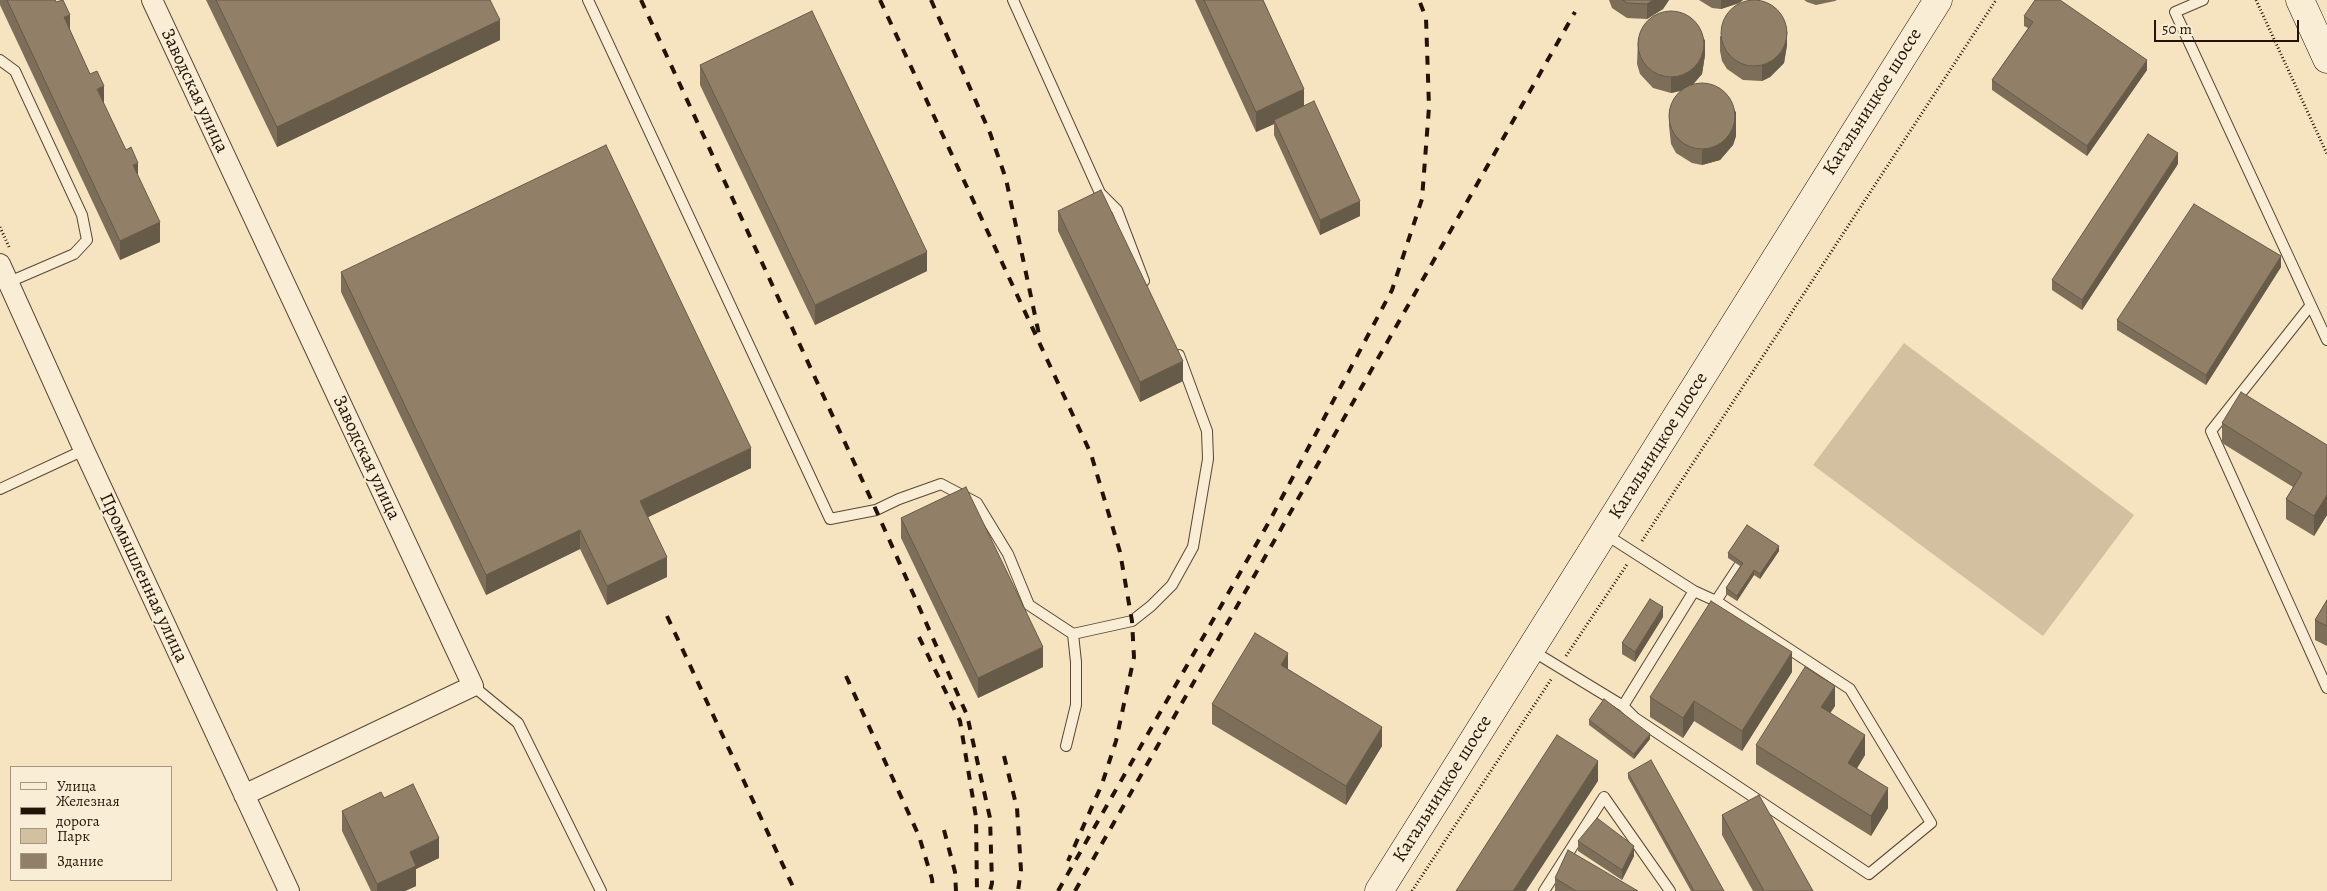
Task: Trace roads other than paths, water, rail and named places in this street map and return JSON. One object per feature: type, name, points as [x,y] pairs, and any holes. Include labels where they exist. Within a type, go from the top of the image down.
[{"type":"main road","name":"Кагальницкое шоссе","points":[[1379,891],[1938,0]]},
{"type":"main road","points":[[2300,0],[2327,59]]},
{"type":"street","name":"Заводская улица","points":[[152,0],[473,686]]},
{"type":"street","name":"Промышленная улица","points":[[0,264],[4,280],[289,891]]},
{"type":"street","points":[[244,794],[473,686]]},
{"type":"lane","points":[[588,0],[830,519],[876,510],[899,499],[941,484],[977,503],[1008,554],[1029,605],[1073,634],[1132,621],[1151,606],[1172,585],[1193,548],[1208,460],[1207,430],[1174,344]]},
{"type":"lane","points":[[1012,0],[1100,193],[1117,210],[1150,292]]},
{"type":"lane","points":[[2202,0],[2175,12],[2327,340]]},
{"type":"lane","points":[[0,60],[15,71],[82,215],[88,240],[74,254],[4,280]]},
{"type":"lane","points":[[2310,306],[2211,431],[2327,688]]},
{"type":"lane","points":[[0,490],[84,450]]},
{"type":"lane","points":[[1530,649],[1623,706],[1635,718],[1869,874],[1931,822],[1850,689],[1716,601],[1694,591],[1604,533]]},
{"type":"lane","points":[[1716,601],[1739,566]]},
{"type":"lane","points":[[1623,706],[1694,591]]},
{"type":"lane","points":[[1066,746],[1076,705],[1076,662],[1073,634]]},
{"type":"lane","points":[[473,686],[518,723],[601,891]]},
{"type":"lane","points":[[1544,891],[1570,857],[1604,798],[1670,891]]},
{"type":"railway","points":[[641,0],[876,510],[967,715],[990,818],[992,883],[990,891]]},
{"type":"railway","points":[[880,0],[1091,454],[1120,552],[1132,621],[1134,657],[1116,741],[1102,784],[1068,861]]},
{"type":"railway","points":[[931,0],[990,133],[1006,179],[1040,339]]},
{"type":"railway","points":[[1058,891],[1269,522],[1392,290],[1422,199],[1429,107],[1426,18],[1419,0]]},
{"type":"railway","points":[[1075,891],[1575,12]]},
{"type":"railway","points":[[667,616],[795,891]]},
{"type":"railway","points":[[919,637],[960,721],[976,817],[977,891]]},
{"type":"railway","points":[[846,676],[919,836],[932,879],[933,891]]},
{"type":"railway","points":[[1004,756],[1017,808],[1021,870],[1018,891]]},
{"type":"railway","points":[[944,830],[955,872],[956,891]]}]
